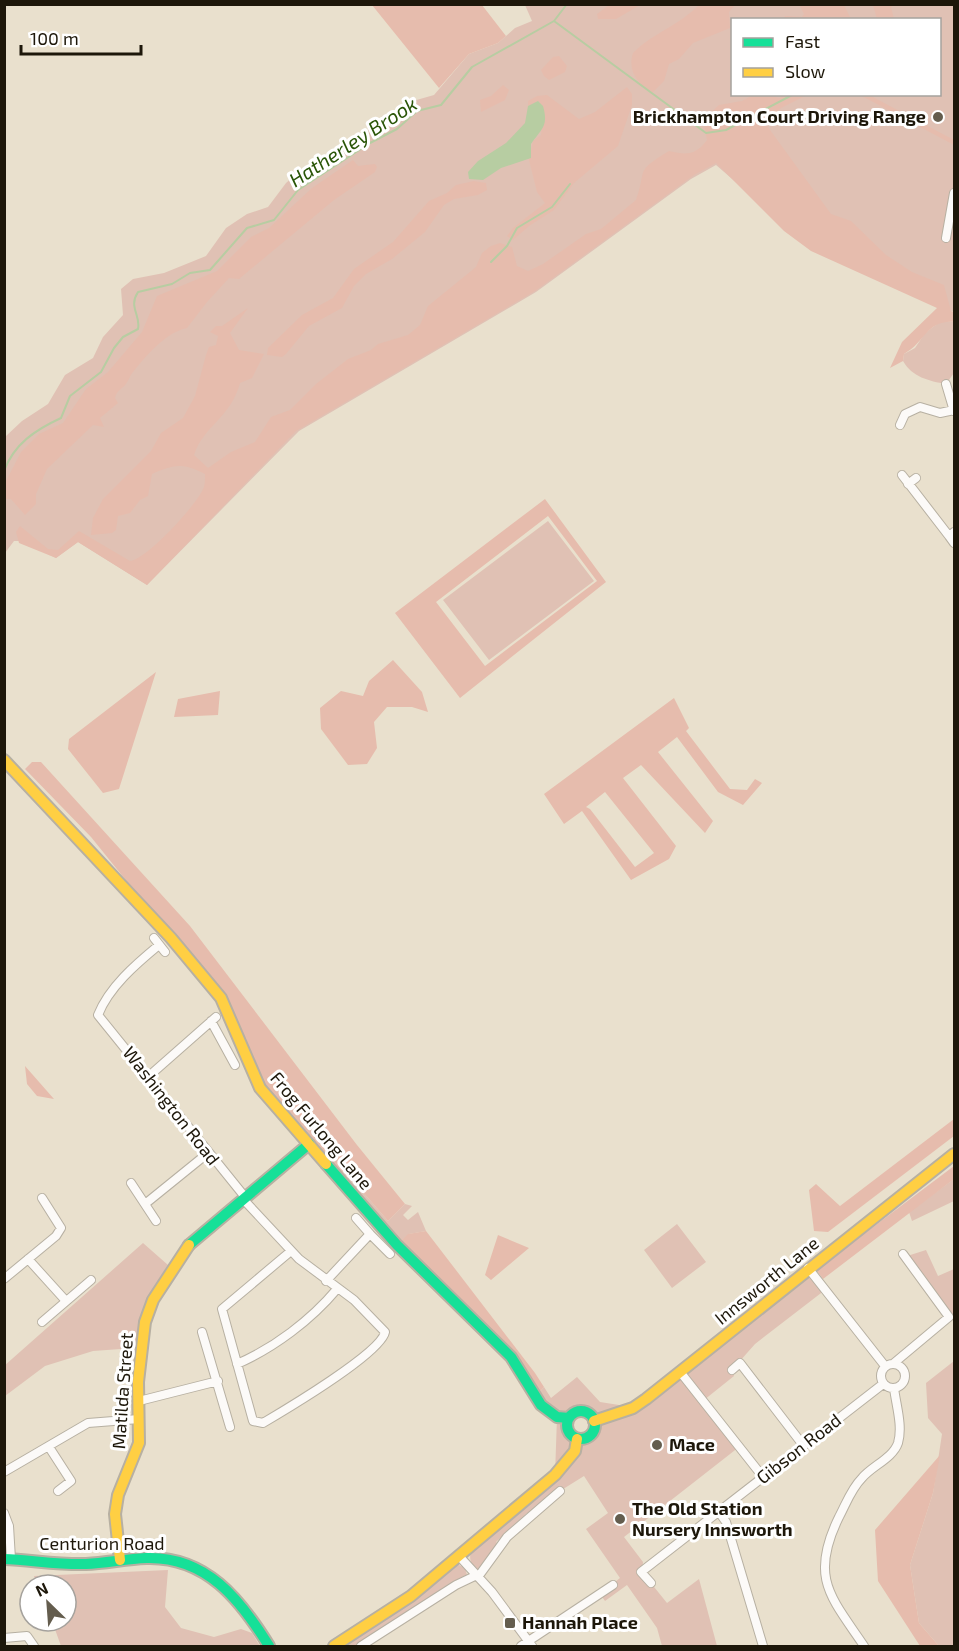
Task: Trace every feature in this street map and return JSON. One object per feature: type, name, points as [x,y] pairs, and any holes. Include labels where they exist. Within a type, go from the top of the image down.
[{"type":"street","points":[[946,238],[954,193]]},
{"type":"street","points":[[900,425],[902,411],[920,407],[940,413],[954,411],[946,384]]},
{"type":"street","points":[[902,475],[952,534],[954,543]]},
{"type":"street","points":[[908,484],[916,478]]},
{"type":"street","name":"Frog Furlong Lane","points":[[4,760],[171,938],[221,998],[244,1056],[260,1088],[396,1245],[493,1337],[511,1358],[542,1405],[557,1417],[568,1418]]},
{"type":"street","name":"Washington Road","points":[[165,952],[157,941],[104,998],[98,1015],[149,1076],[208,1154],[291,1251],[326,1281],[354,1300],[385,1332],[380,1343],[331,1380],[263,1423],[254,1421],[237,1364]]},
{"type":"street","points":[[149,1076],[213,1019],[235,1065]]},
{"type":"street","name":"Matilda Street","points":[[120,1560],[115,1514],[118,1495],[136,1453],[141,1345],[145,1322],[153,1300],[192,1242],[198,1240],[309,1144]]},
{"type":"street","points":[[145,1204],[208,1154]]},
{"type":"street","name":"Innsworth Lane","points":[[594,1421],[633,1408],[681,1373],[808,1268],[954,1154]]},
{"type":"street","points":[[131,1183],[156,1221]]},
{"type":"street","points":[[4,1279],[61,1228],[42,1198]]},
{"type":"street","points":[[356,1218],[390,1254]]},
{"type":"street","points":[[326,1281],[370,1234]]},
{"type":"street","points":[[291,1251],[222,1309],[237,1364],[261,1353],[316,1311],[337,1289]]},
{"type":"street","points":[[894,1363],[902,1367],[906,1377],[901,1385],[894,1388],[883,1384],[880,1375],[885,1366],[894,1363],[950,1317],[903,1254]]},
{"type":"street","points":[[28,1259],[66,1301]]},
{"type":"street","points":[[808,1268],[885,1366]]},
{"type":"street","points":[[42,1322],[91,1280]]},
{"type":"street","points":[[202,1332],[230,1427]]},
{"type":"street","points":[[732,1370],[740,1364],[803,1445]]},
{"type":"street","points":[[681,1373],[763,1476]]},
{"type":"street","points":[[139,1401],[218,1381]]},
{"type":"street","name":"Gibson Road","points":[[633,1577],[883,1384]]},
{"type":"street","points":[[864,1647],[830,1594],[825,1580],[825,1561],[830,1537],[854,1487],[897,1446],[900,1433],[894,1388]]},
{"type":"street","points":[[582,1411],[589,1414],[594,1421],[592,1433],[584,1439],[577,1439],[567,1429],[568,1418],[573,1413],[582,1411]]},
{"type":"street","points":[[4,1472],[88,1423],[139,1419]]},
{"type":"street","points":[[334,1647],[411,1596],[566,1465],[576,1451],[577,1439]]},
{"type":"street","points":[[49,1447],[72,1481],[58,1491]]},
{"type":"street","points":[[361,1647],[447,1590],[477,1576],[507,1537],[560,1491]]},
{"type":"street","points":[[719,1512],[726,1522],[763,1647]]},
{"type":"street","points":[[4,1513],[9,1526],[8,1559]]},
{"type":"street","points":[[459,1556],[531,1644]]},
{"type":"street","name":"Centurion Road","points":[[8,1559],[80,1564],[120,1560],[165,1560],[208,1575],[239,1600],[269,1647]]},
{"type":"street","points":[[641,1572],[651,1583]]},
{"type":"street","points":[[594,1585],[600,1594]]},
{"type":"street","points":[[521,1647],[531,1644],[613,1585]]},
{"type":"street","points":[[4,1638],[27,1636],[34,1647]]},
{"type":"shaded area","points":[[700,4],[735,5],[729,12],[730,28],[693,43],[679,59],[669,64],[664,81],[652,93],[635,76],[631,66],[633,53],[684,18]]},
{"type":"shaded area","points":[[799,4],[844,5],[850,18],[784,18],[785,16],[802,17],[804,14]]},
{"type":"shaded area","points":[[372,5],[482,5],[506,36],[498,43],[469,54],[439,88]]},
{"type":"shaded area","points":[[525,5],[954,5],[954,312],[813,249],[716,165],[691,179],[536,292],[299,431],[147,585],[78,542],[56,558],[22,541],[14,541],[5,553],[5,437],[22,421],[48,404],[65,375],[93,358],[103,337],[123,315],[121,289],[133,279],[164,273],[206,256],[226,228],[247,214],[268,207],[286,183],[303,168],[338,151],[362,133],[392,117],[406,103],[434,95],[469,54],[498,43],[515,28],[532,21]]},
{"type":"shaded area","points":[[609,5],[640,5],[616,19],[598,19],[597,14]]},
{"type":"shaded area","points":[[873,5],[894,5],[891,7],[894,18],[877,18]]},
{"type":"shaded area","points":[[559,56],[567,66],[565,72],[549,80],[541,70],[553,57]]},
{"type":"shaded area","points":[[503,85],[509,90],[505,100],[481,112],[480,100],[491,96]]},
{"type":"shaded area","points":[[627,87],[632,94],[632,105],[618,146],[574,183],[554,210],[529,226],[513,240],[507,236],[513,228],[545,203],[537,192],[529,160],[533,141],[541,135],[544,112],[539,101],[528,106],[528,101],[537,96],[547,95],[579,119],[595,112]]},
{"type":"shaded area","points":[[751,96],[779,98],[805,96],[781,108],[765,123],[831,214],[851,221],[886,255],[912,272],[944,285],[951,311],[954,312],[954,322],[937,324],[904,354],[903,361],[890,368],[902,342],[937,308],[811,251],[784,231],[716,163],[694,175],[535,291],[296,431],[147,585],[78,542],[56,558],[19,543],[16,532],[20,526],[48,549],[58,550],[79,531],[130,561],[138,558],[159,542],[182,518],[200,495],[204,487],[205,474],[179,466],[152,474],[148,496],[140,500],[130,513],[118,516],[116,530],[112,533],[91,535],[93,518],[103,499],[151,451],[161,433],[183,418],[195,396],[209,347],[216,345],[218,336],[210,332],[216,326],[222,326],[248,308],[230,333],[239,350],[264,354],[252,378],[240,383],[236,395],[224,414],[198,445],[194,455],[208,468],[231,452],[255,442],[271,417],[290,410],[316,384],[348,359],[371,350],[378,344],[408,335],[420,325],[428,306],[476,267],[482,253],[491,246],[500,243],[512,247],[517,266],[528,271],[543,264],[586,234],[601,229],[636,200],[644,172],[650,163],[669,151],[694,152],[707,140],[703,120],[719,105],[742,101]]},
{"type":"shaded area","points":[[862,96],[871,96],[954,140],[954,145]]},
{"type":"shaded area","points":[[538,101],[543,106],[545,119],[543,127],[531,144],[531,158],[501,168],[483,180],[469,179],[468,172],[478,161],[506,143],[525,123],[528,106]]},
{"type":"shaded area","points":[[353,160],[358,166],[375,164],[377,167],[375,172],[334,200],[239,279],[229,278],[187,328],[164,339],[150,352],[117,393],[115,398],[118,403],[100,418],[104,427],[93,425],[47,469],[36,494],[36,504],[25,515],[11,499],[5,499],[5,483],[21,452],[39,434],[63,423],[86,389],[108,372],[142,332],[157,296],[217,271],[251,237],[269,228],[312,188]]},
{"type":"shaded area","points":[[474,181],[486,183],[487,190],[478,195],[454,199],[444,205],[425,232],[392,259],[366,274],[354,286],[342,308],[309,326],[282,357],[267,355],[268,348],[302,315],[333,298],[354,269],[393,242],[429,201],[447,193],[456,185]]},
{"type":"shaded area","points":[[941,321],[954,322],[954,373],[946,384],[916,375],[903,361],[904,354],[915,348],[925,333]]},
{"type":"shaded area","points":[[545,499],[606,582],[460,698],[395,613]],"holes":[[[548,516],[597,581],[485,666],[436,602]]]},
{"type":"shaded area","points":[[548,521],[594,581],[489,660],[443,600]]},
{"type":"shaded area","points":[[393,660],[422,692],[428,712],[412,707],[387,707],[374,722],[377,748],[367,764],[348,765],[321,729],[320,708],[341,691],[363,696],[369,681]]},
{"type":"shaded area","points":[[156,672],[119,789],[103,793],[68,749],[69,739]]},
{"type":"shaded area","points":[[220,691],[218,715],[174,717],[178,699]]},
{"type":"shaded area","points":[[674,698],[689,728],[686,731],[730,789],[747,790],[755,779],[762,783],[743,805],[718,792],[677,737],[658,752],[713,821],[705,833],[641,765],[623,778],[676,846],[669,859],[631,880],[582,811],[564,824],[544,794]],"holes":[[[605,792],[654,853],[635,867],[590,809],[586,807]]]},
{"type":"shaded area","points":[[32,762],[41,762],[190,926],[357,1145],[405,1204],[388,1221],[349,1176],[340,1179],[275,1107],[221,998],[91,837],[25,769]]},
{"type":"shaded area","points":[[25,1066],[54,1099],[37,1096],[27,1084]]},
{"type":"shaded area","points":[[954,1119],[954,1136],[828,1232],[814,1231],[809,1190],[816,1184],[840,1206]]},
{"type":"shaded area","points":[[954,1166],[954,1179],[823,1279],[816,1270]]},
{"type":"shaded area","points":[[349,1176],[388,1221],[405,1204],[412,1206],[403,1215],[408,1220],[418,1212],[426,1231],[409,1234],[397,1245],[340,1179]]},
{"type":"shaded area","points":[[954,1179],[954,1201],[912,1221],[909,1212]]},
{"type":"shaded area","points":[[677,1224],[706,1262],[672,1288],[644,1250]]},
{"type":"shaded area","points":[[426,1231],[535,1373],[544,1387],[536,1396],[511,1358],[397,1245],[408,1234]]},
{"type":"shaded area","points":[[498,1235],[529,1248],[491,1280],[485,1275]]},
{"type":"shaded area","points":[[143,1243],[168,1265],[147,1305],[135,1348],[93,1351],[45,1366],[5,1396],[4,1366]]},
{"type":"shaded area","points":[[926,1250],[938,1276],[954,1269],[954,1314],[949,1317],[904,1257]]},
{"type":"shaded area","points":[[808,1268],[825,1290],[755,1344],[732,1370],[734,1376],[704,1400],[739,1447],[624,1537],[643,1562],[642,1572],[667,1603],[699,1579],[717,1646],[662,1646],[657,1628],[627,1585],[605,1601],[600,1594],[620,1578],[586,1529],[608,1513],[584,1476],[560,1491],[557,1488],[529,1515],[527,1513],[496,1542],[499,1545],[479,1570],[471,1562],[471,1550],[558,1479],[555,1475],[557,1417],[536,1396],[544,1387],[551,1398],[577,1377],[600,1402],[619,1405],[621,1412]],"holes":[[[580,1411],[589,1414],[595,1424],[592,1433],[581,1439],[569,1434],[567,1424],[570,1416]]]},
{"type":"shaded area","points":[[954,1361],[954,1646],[939,1646],[919,1623],[910,1565],[933,1493],[942,1434],[928,1418],[926,1383]]},
{"type":"shaded area","points":[[940,1455],[933,1493],[910,1565],[919,1623],[939,1646],[920,1646],[878,1581],[875,1530]]},
{"type":"shaded area","points":[[459,1565],[465,1568],[467,1575],[455,1581],[456,1585],[361,1646],[340,1646],[452,1566]]},
{"type":"shaded area","points":[[168,1570],[165,1607],[181,1628],[214,1637],[241,1629],[252,1633],[260,1646],[61,1646],[56,1633],[78,1633],[78,1574]]},
{"type":"waterway","name":"Hatherley Brook","points":[[4,471],[13,453],[26,439],[61,418],[70,396],[101,372],[123,337],[138,329],[134,307],[138,292],[172,284],[190,273],[210,270],[247,228],[274,220],[298,190],[370,143],[397,129],[417,111],[441,105],[472,67],[554,21],[567,4]]},
{"type":"waterway","points":[[554,21],[706,133],[726,130],[790,96]]},
{"type":"waterway","points":[[491,262],[507,246],[517,228],[552,207],[570,184]]},
{"type":"traffic: fast","points":[[189,1245],[309,1144]]},
{"type":"traffic: fast","points":[[326,1164],[397,1245],[511,1357],[541,1405],[557,1417],[569,1418]]},
{"type":"traffic: fast","points":[[581,1411],[591,1415],[595,1425],[591,1435],[581,1439],[571,1435],[567,1425],[571,1415],[581,1411]]},
{"type":"traffic: fast","points":[[4,1559],[76,1564],[146,1558],[167,1559],[186,1564],[204,1573],[233,1597],[269,1646]]},
{"type":"traffic: slow","points":[[4,760],[171,938],[221,998],[260,1088],[326,1164]]},
{"type":"traffic: slow","points":[[594,1421],[633,1408],[646,1399],[954,1154]]},
{"type":"traffic: slow","points":[[120,1560],[115,1514],[118,1495],[139,1443],[138,1382],[145,1322],[153,1300],[189,1245]]},
{"type":"traffic: slow","points":[[334,1646],[411,1596],[555,1475],[575,1451],[577,1439]]},
{"type":"place","name":"Brickhampton Court Driving Range","points":[[938,117]]},
{"type":"place","name":"Mace","points":[[657,1445]]},
{"type":"place","name":"The Old Station Nursery Innsworth","points":[[620,1519]]},
{"type":"place","name":"Hannah Place","points":[[510,1623]]}]
